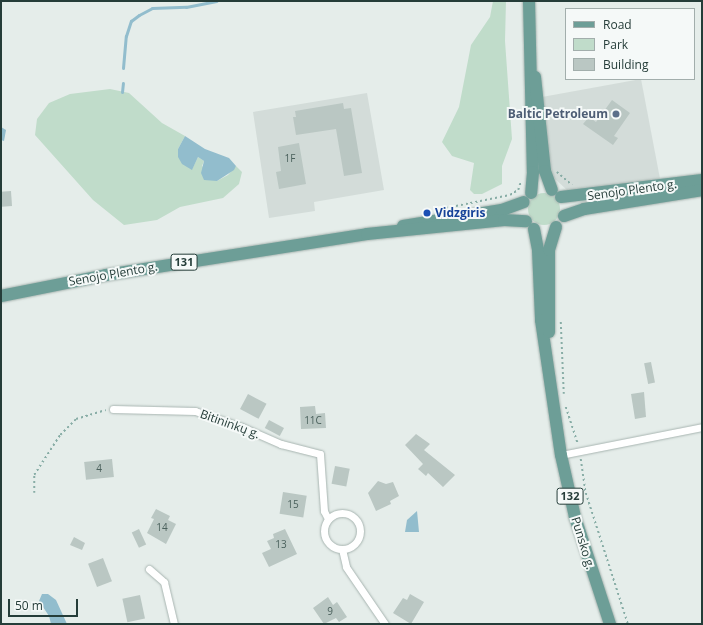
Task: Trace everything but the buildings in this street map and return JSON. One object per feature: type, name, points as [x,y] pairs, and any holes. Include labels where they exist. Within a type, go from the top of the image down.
[{"type":"main road","points":[[529,1],[531,52],[538,93],[539,172],[528,197],[523,215],[530,225],[549,230],[556,227],[564,216],[557,194],[539,172]]},
{"type":"main road","name":"Senojo Plento g.","points":[[557,194],[581,193],[702,180]]},
{"type":"main road","points":[[528,197],[537,189],[557,194]]},
{"type":"main road","name":"Senojo Plento g.","points":[[564,216],[584,209],[702,190]]},
{"type":"main road","name":"Senojo Plento g.","points":[[367,234],[422,222],[502,210],[528,197]]},
{"type":"main road","name":"Senojo Plento g.","points":[[1,296],[106,275],[367,234],[504,220],[530,225]]},
{"type":"main road","name":"Punsko g.","points":[[530,225],[538,250],[541,320],[561,455],[575,517],[610,624]]},
{"type":"main road","name":"Punsko g.","points":[[548,365],[549,250],[556,227]]},
{"type":"street","name":"Bitininkų g.","points":[[113,409],[195,411],[242,427],[281,444],[320,454],[324,511],[328,520]]},
{"type":"street","points":[[561,455],[702,427]]},
{"type":"street","points":[[343,513],[357,521],[359,537],[352,546],[342,549],[327,541],[324,530],[328,520],[343,513]]},
{"type":"street","points":[[342,549],[346,567],[385,624]]},
{"type":"street","points":[[149,569],[164,582],[174,624]]},
{"type":"path","points":[[440,210],[453,204],[510,195],[518,190],[524,174],[551,170],[559,173],[567,182],[581,193]]},
{"type":"path","points":[[560,318],[564,400],[579,451],[586,494],[628,624]]},
{"type":"path","points":[[34,493],[34,475],[60,435],[76,419],[92,412],[113,409]]},
{"type":"shaded area","points":[[641,80],[661,184],[568,191],[552,176],[542,97]]},
{"type":"shaded area","points":[[367,93],[384,190],[314,202],[315,211],[269,218],[253,112]]},
{"type":"green space","points":[[493,1],[506,1],[505,41],[512,139],[502,166],[502,184],[482,194],[474,194],[470,190],[474,163],[452,156],[442,142],[459,107],[471,45],[490,17]]},
{"type":"green space","points":[[110,89],[129,93],[162,123],[185,136],[178,149],[192,169],[198,157],[204,161],[202,166],[217,181],[228,175],[236,166],[242,172],[239,184],[223,198],[180,207],[157,220],[124,225],[93,200],[35,135],[37,119],[49,103],[70,94]]},
{"type":"green space","points":[[541,193],[547,193],[557,200],[560,209],[559,215],[553,222],[547,225],[541,225],[531,218],[528,212],[528,206],[535,196]]},
{"type":"water","points":[[1,127],[6,130],[4,141],[1,140]]},
{"type":"water","points":[[185,136],[205,149],[229,158],[236,166],[234,170],[217,181],[204,180],[201,173],[204,161],[198,157],[192,170],[182,164],[178,157],[178,149]]},
{"type":"water","points":[[417,511],[419,532],[405,532],[407,520]]},
{"type":"water","points":[[42,594],[48,594],[56,600],[67,624],[51,624],[49,616],[39,601]]},
{"type":"waterway","points":[[123,68],[126,36],[131,21],[139,15],[152,8],[186,7],[216,1]]},
{"type":"waterway","points":[[122,92],[123,83]]},
{"type":"place","name":"Baltic Petroleum","points":[[616,114]]},
{"type":"place","name":"Vidzgiris","points":[[427,213]]}]
